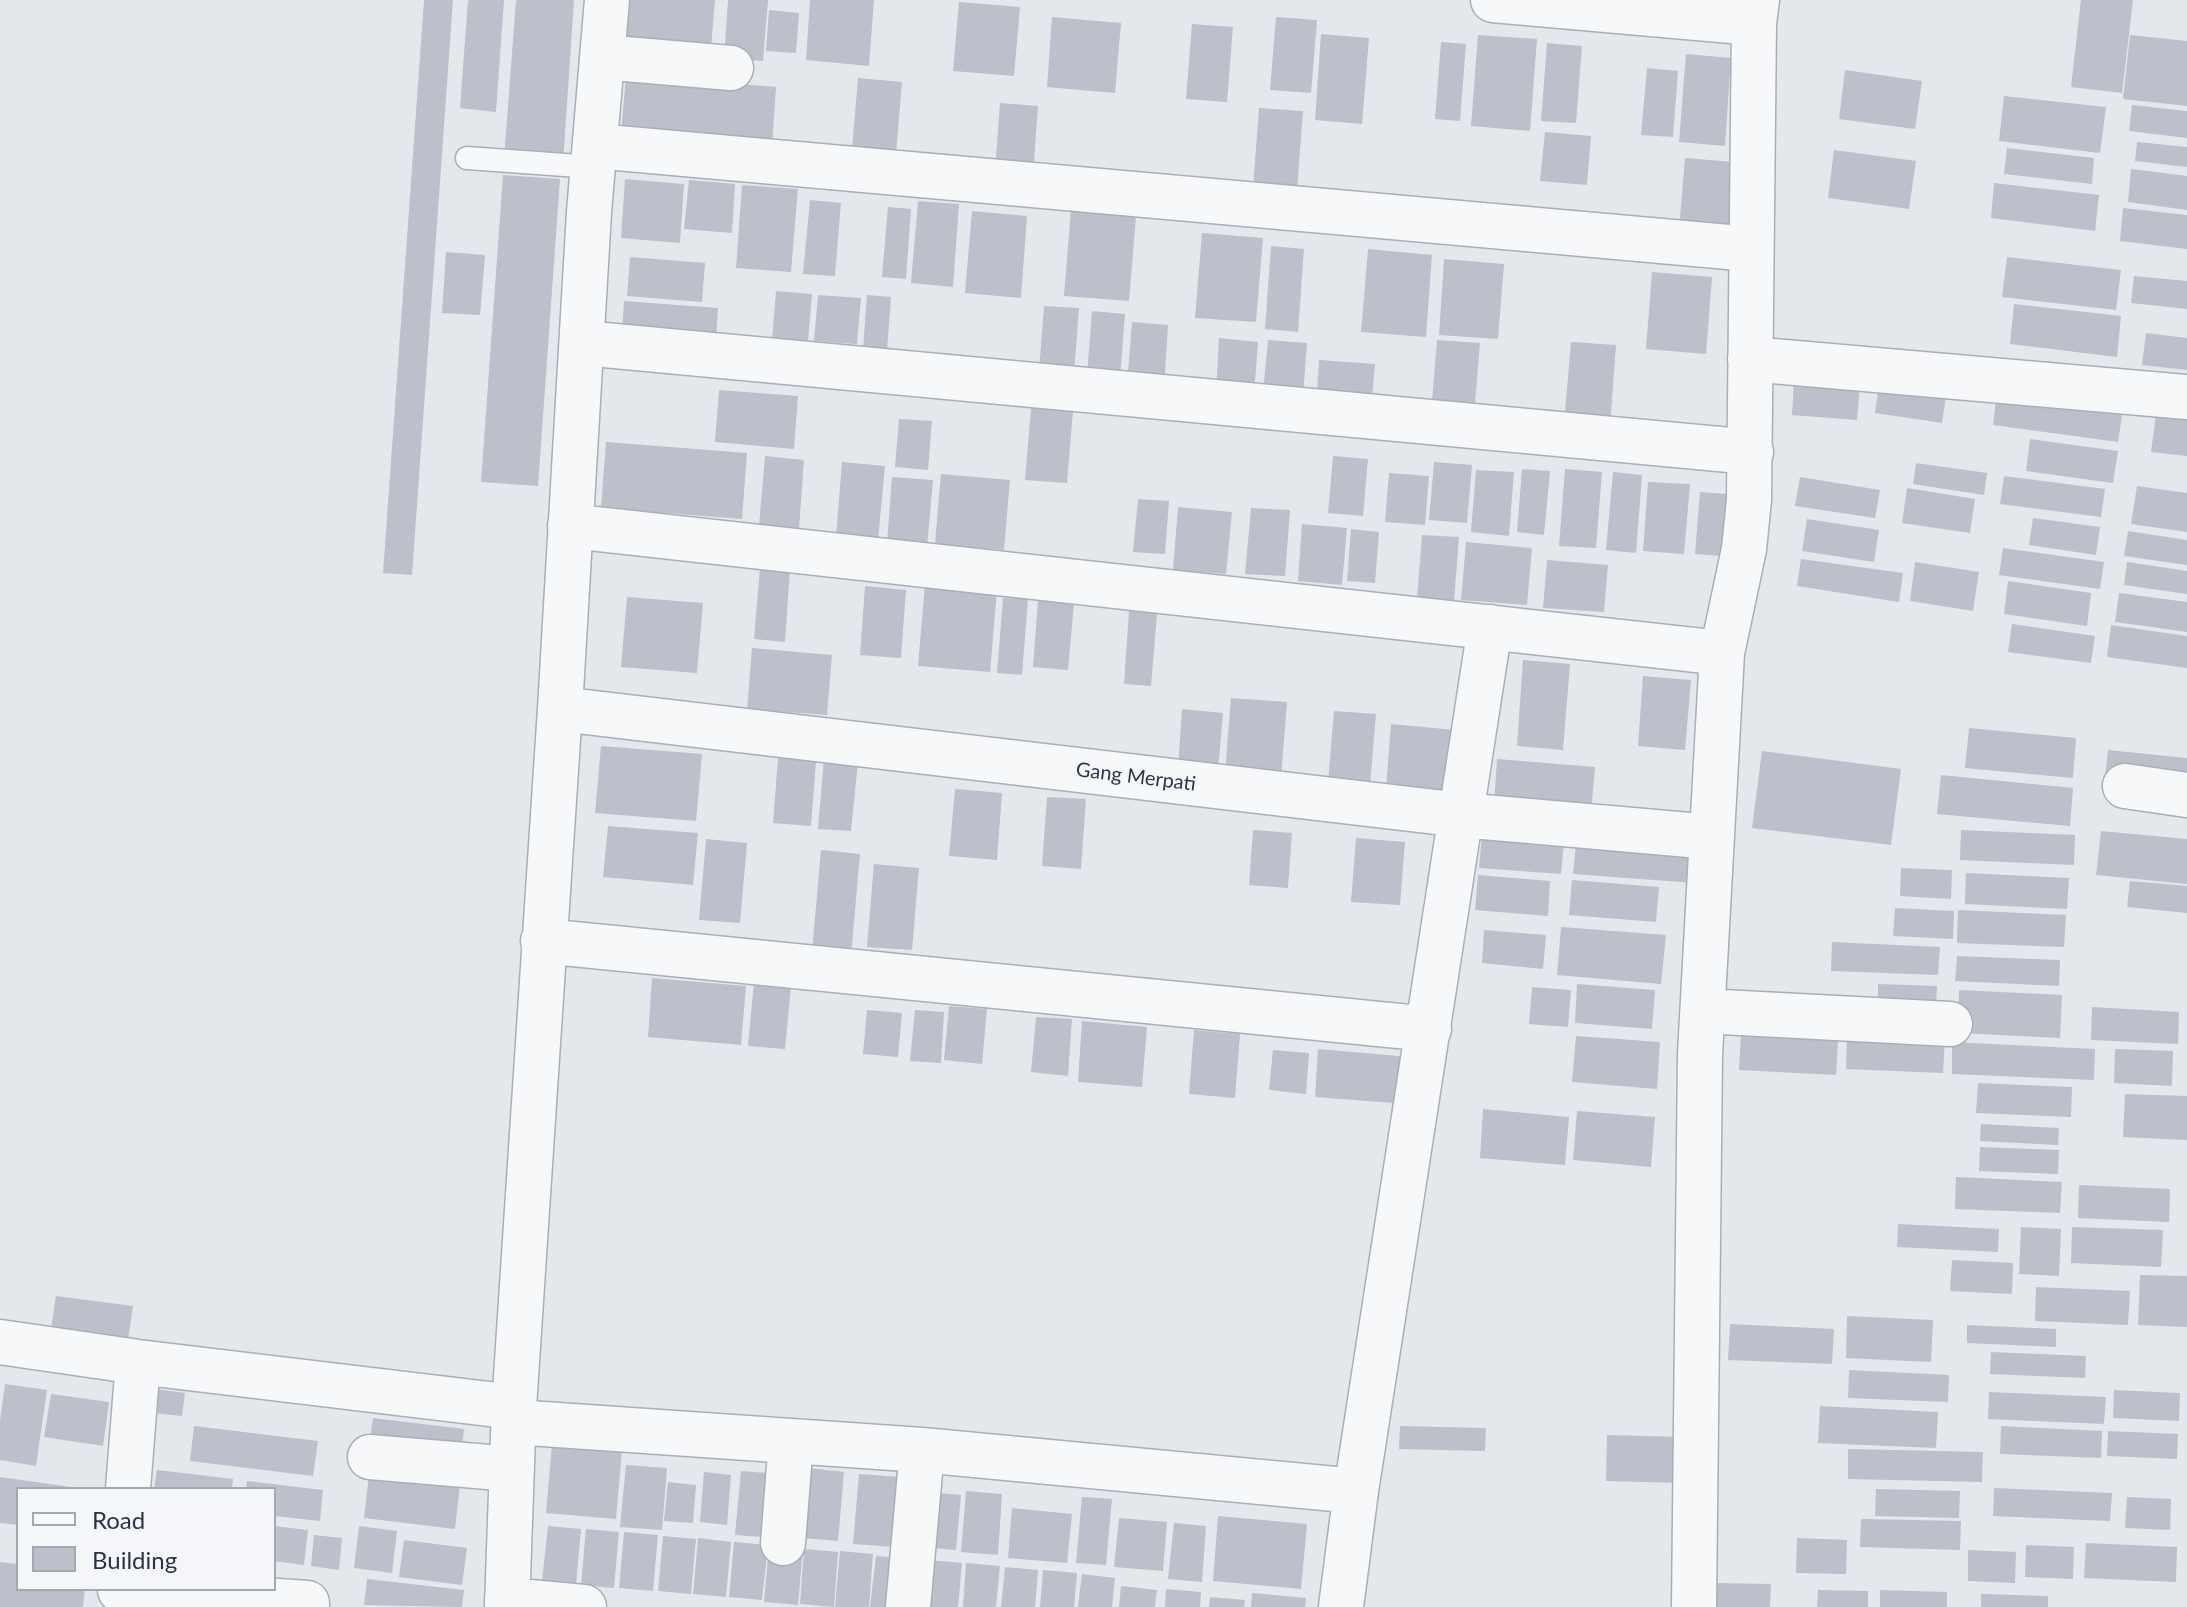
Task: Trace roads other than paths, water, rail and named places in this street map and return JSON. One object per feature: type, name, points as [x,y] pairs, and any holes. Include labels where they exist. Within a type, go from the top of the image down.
[{"type":"street","points":[[584,1607],[507,1603],[514,1414],[543,941],[607,0]]},
{"type":"street","points":[[1493,0],[1755,11],[1751,452],[1744,549],[1722,653],[1703,1011],[1694,1607]]},
{"type":"street","points":[[602,57],[731,68]]},
{"type":"street","points":[[594,156],[1751,249]]},
{"type":"street","points":[[583,343],[1751,452]]},
{"type":"street","points":[[1750,359],[2187,397]]},
{"type":"street","points":[[570,526],[1722,653]]},
{"type":"street","points":[[1341,1607],[1356,1491],[1490,627]]},
{"type":"street","name":"Gang Merpati","points":[[560,709],[1461,815],[1712,837]]},
{"type":"street","points":[[2125,786],[2187,795]]},
{"type":"street","points":[[543,941],[1429,1029]]},
{"type":"street","points":[[1703,1011],[1950,1024]]},
{"type":"street","points":[[0,1342],[514,1414],[1356,1491]]},
{"type":"street","points":[[128,1487],[138,1362]]},
{"type":"street","points":[[783,1543],[791,1441]]},
{"type":"street","points":[[908,1607],[922,1450]]},
{"type":"street","points":[[370,1457],[512,1469]]},
{"type":"street","points":[[134,1591],[307,1603]]},
{"type":"lane","points":[[467,158],[594,156]]}]
